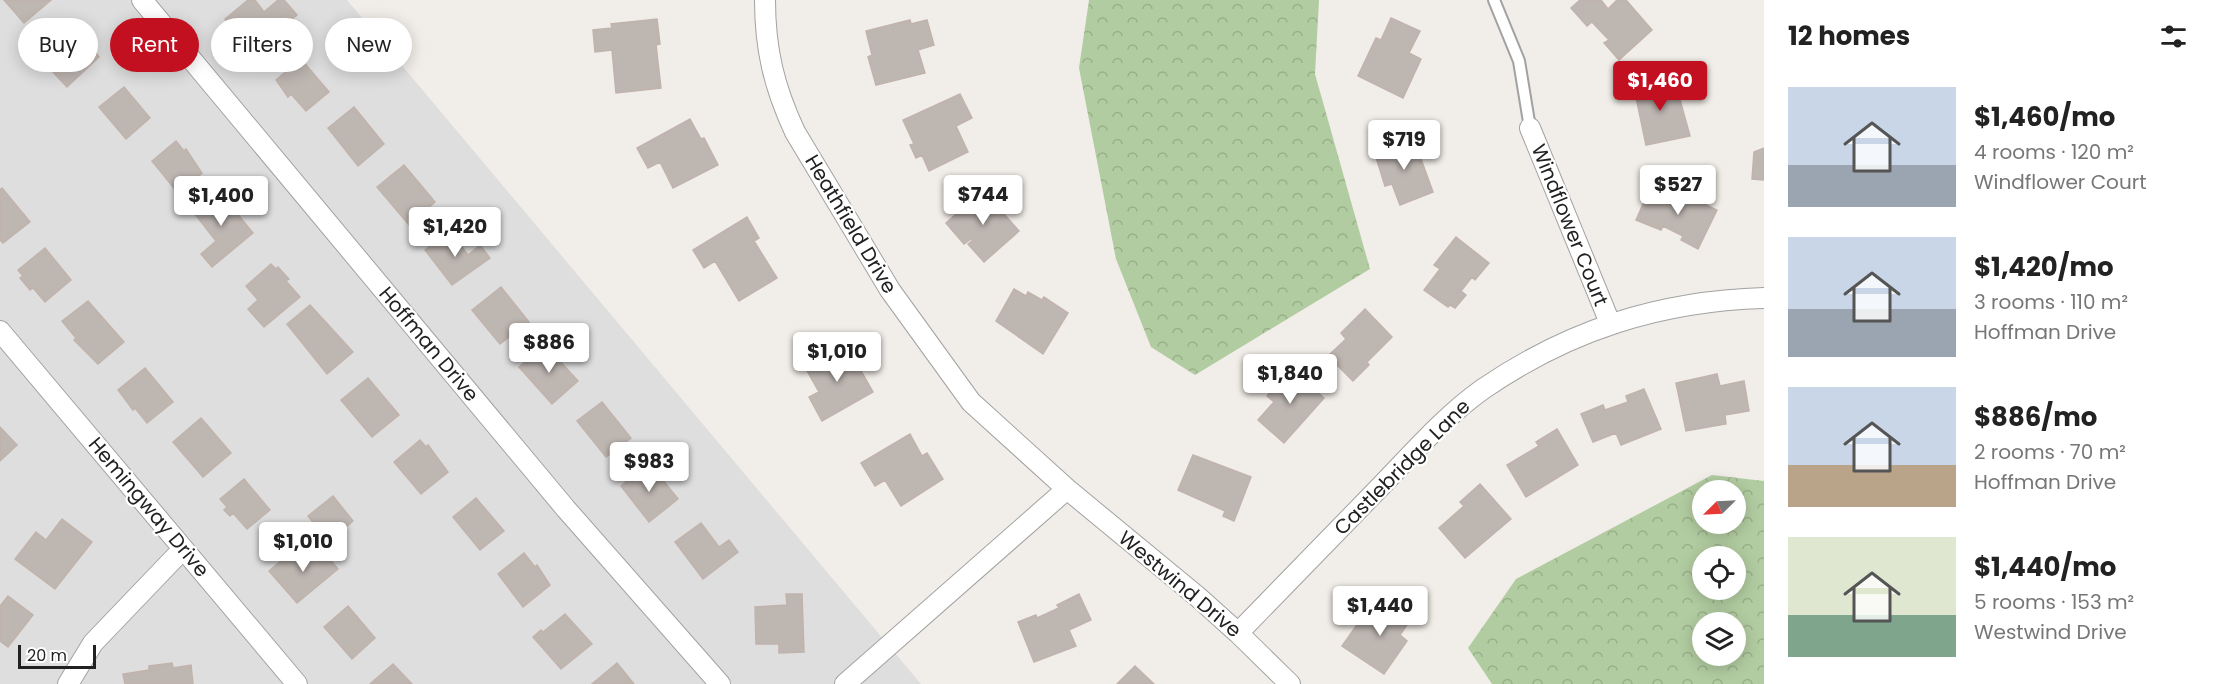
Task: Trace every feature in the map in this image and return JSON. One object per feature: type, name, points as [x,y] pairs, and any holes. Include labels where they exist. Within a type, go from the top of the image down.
[{"type":"street","name":"Hoffman Drive","points":[[142,0],[559,500],[720,684]]},
{"type":"street","name":"Heathfield Drive","points":[[765,0],[765,32],[772,71],[784,110],[890,290],[971,402],[1067,489]]},
{"type":"street","name":"Windflower Court","points":[[1530,128],[1610,323]]},
{"type":"street","name":"Castlebridge Lane","points":[[1238,633],[1440,425],[1481,390],[1526,361],[1610,323],[1668,308],[1722,299],[1764,298]]},
{"type":"street","name":"Hemingway Drive","points":[[0,331],[297,684]]},
{"type":"street","name":"Westwind Drive","points":[[1067,489],[1198,597],[1290,684]]},
{"type":"street","points":[[845,684],[1067,489]]},
{"type":"street","points":[[68,684],[93,643],[183,549]]},
{"type":"lane","points":[[1494,0],[1519,61],[1530,128]]},
{"type":"shaded area","points":[[0,0],[347,0],[362,18],[325,18],[325,72],[407,72],[921,684],[0,684]]},
{"type":"green space","points":[[1089,0],[1319,0],[1315,74],[1370,269],[1195,375],[1151,347],[1116,259],[1079,68]]},
{"type":"green space","points":[[1712,475],[1764,481],[1764,684],[1492,684],[1468,648],[1516,579],[1692,486],[1692,534],[1746,534],[1746,480],[1703,480]]},
{"type":"building","points":[[4,0],[51,0],[30,18],[20,18]]},
{"type":"building","points":[[248,0],[255,0],[264,12],[278,0],[284,0],[297,15],[293,18],[226,18]]},
{"type":"building","points":[[1580,0],[1601,0],[1608,9],[1617,0],[1626,0],[1652,30],[1619,60],[1604,43],[1609,40],[1592,22],[1587,26],[1571,8]]},
{"type":"building","points":[[1391,18],[1420,31],[1409,53],[1421,59],[1403,98],[1358,76],[1376,38],[1381,40]]},
{"type":"building","points":[[657,19],[660,44],[656,45],[661,88],[616,93],[612,50],[595,52],[593,30],[612,28],[611,24]]},
{"type":"building","points":[[910,20],[911,24],[927,20],[934,45],[918,50],[925,73],[876,85],[868,57],[872,55],[866,31]]},
{"type":"building","points":[[53,72],[83,72],[67,87]]},
{"type":"building","points":[[286,72],[312,72],[329,92],[306,111],[291,94],[288,97],[276,80]]},
{"type":"building","points":[[1662,75],[1668,98],[1679,96],[1690,136],[1646,145],[1633,83]]},
{"type":"building","points":[[124,87],[150,118],[126,139],[99,107]]},
{"type":"building","points":[[960,94],[972,118],[956,126],[968,152],[929,171],[922,155],[916,158],[910,145],[914,144],[903,120]]},
{"type":"building","points":[[354,107],[384,144],[358,166],[328,128]]},
{"type":"building","points":[[690,119],[701,139],[704,138],[718,165],[673,188],[660,162],[648,168],[637,148]]},
{"type":"building","points":[[1413,137],[1433,192],[1400,205],[1392,184],[1385,186],[1374,151]]},
{"type":"building","points":[[176,141],[184,151],[186,149],[202,173],[178,193],[152,161]]},
{"type":"building","points":[[1764,148],[1764,180],[1752,179],[1754,152]]},
{"type":"building","points":[[404,165],[435,202],[409,225],[377,187]]},
{"type":"building","points":[[2,188],[30,222],[3,243],[0,240],[0,190]]},
{"type":"building","points":[[983,190],[1019,231],[984,262],[968,244],[973,240],[964,244],[946,223]]},
{"type":"building","points":[[1675,190],[1717,210],[1698,249],[1681,240],[1683,236],[1663,226],[1661,230],[1636,220],[1648,193],[1671,201]]},
{"type":"building","points":[[213,191],[224,204],[227,201],[253,233],[212,267],[201,254],[216,241],[191,209]]},
{"type":"building","points":[[747,217],[759,238],[754,241],[777,278],[739,301],[715,261],[704,268],[693,250]]},
{"type":"building","points":[[450,231],[468,255],[480,245],[490,258],[452,285],[425,250]]},
{"type":"building","points":[[1456,237],[1489,263],[1475,280],[1472,277],[1461,291],[1466,295],[1455,308],[1450,305],[1448,307],[1424,290],[1440,269],[1434,265]]},
{"type":"building","points":[[45,248],[71,280],[45,302],[33,288],[30,290],[20,278],[23,276],[18,270]]},
{"type":"building","points":[[271,264],[276,269],[278,267],[289,279],[286,281],[300,297],[264,327],[248,309],[258,300],[246,286]]},
{"type":"building","points":[[501,287],[529,322],[500,344],[472,310]]},
{"type":"building","points":[[1014,289],[1026,296],[1028,292],[1042,300],[1044,297],[1068,313],[1043,354],[996,321]]},
{"type":"building","points":[[88,301],[124,342],[98,364],[74,340],[76,338],[62,321]]},
{"type":"building","points":[[310,305],[353,352],[327,374],[287,324]]},
{"type":"building","points":[[1365,309],[1392,337],[1367,362],[1369,365],[1353,381],[1328,356],[1346,339],[1341,333]]},
{"type":"building","points":[[545,345],[578,381],[552,404],[519,367]]},
{"type":"building","points":[[847,346],[873,392],[822,421],[809,397],[819,392],[806,369]]},
{"type":"building","points":[[145,368],[173,402],[147,423],[135,408],[133,410],[118,390]]},
{"type":"building","points":[[1291,368],[1324,398],[1284,443],[1258,420],[1274,402],[1267,396]]},
{"type":"building","points":[[1717,374],[1720,386],[1744,381],[1749,411],[1725,415],[1726,424],[1686,431],[1676,383]]},
{"type":"building","points":[[368,378],[399,415],[372,437],[341,400]]},
{"type":"building","points":[[1644,389],[1661,429],[1621,445],[1616,433],[1593,442],[1581,414],[1603,405],[1605,410],[1628,402],[1626,396]]},
{"type":"building","points":[[602,402],[631,438],[606,457],[577,421]]},
{"type":"building","points":[[201,418],[231,453],[203,477],[173,442]]},
{"type":"building","points":[[0,427],[17,445],[0,461]]},
{"type":"building","points":[[1557,429],[1578,465],[1526,497],[1507,465],[1539,446],[1536,442]]},
{"type":"building","points":[[910,434],[922,456],[927,453],[943,479],[901,506],[885,480],[875,486],[861,463]]},
{"type":"building","points":[[420,440],[426,447],[428,445],[448,472],[421,494],[394,462]]},
{"type":"building","points":[[1193,455],[1251,477],[1234,521],[1223,516],[1225,511],[1178,490]]},
{"type":"building","points":[[649,463],[678,499],[649,522],[621,486]]},
{"type":"building","points":[[244,479],[270,510],[247,529],[233,513],[230,516],[224,510],[227,507],[220,499]]},
{"type":"building","points":[[1480,484],[1511,519],[1465,558],[1439,528],[1464,506],[1460,502]]},
{"type":"building","points":[[333,496],[353,521],[329,542],[308,516]]},
{"type":"building","points":[[476,498],[504,531],[480,550],[453,517]]},
{"type":"building","points":[[62,519],[92,542],[55,589],[15,559],[36,532],[46,540]]},
{"type":"building","points":[[701,523],[719,547],[729,540],[738,552],[703,579],[675,542]]},
{"type":"building","points":[[296,548],[308,562],[322,550],[338,569],[297,603],[269,571]]},
{"type":"building","points":[[524,553],[535,567],[537,565],[550,585],[523,607],[498,574]]},
{"type":"building","points":[[786,594],[802,594],[804,652],[779,653],[779,644],[756,644],[755,607],[787,605]]},
{"type":"building","points":[[1079,594],[1091,620],[1069,630],[1076,646],[1034,662],[1018,622],[1036,615],[1037,618],[1059,608],[1057,605]]},
{"type":"building","points":[[8,596],[33,615],[8,647],[0,641],[0,606]]},
{"type":"building","points":[[1389,599],[1413,616],[1400,635],[1407,641],[1384,674],[1342,646],[1366,612],[1376,618]]},
{"type":"building","points":[[348,606],[375,638],[352,659],[324,627]]},
{"type":"building","points":[[565,614],[592,644],[561,669],[533,637]]},
{"type":"building","points":[[172,663],[173,668],[191,665],[193,684],[125,684],[123,674],[149,670],[149,666]]},
{"type":"building","points":[[617,663],[634,684],[592,684]]},
{"type":"building","points":[[393,664],[412,684],[370,684]]},
{"type":"building","points":[[1135,666],[1154,684],[1117,684]]}]
